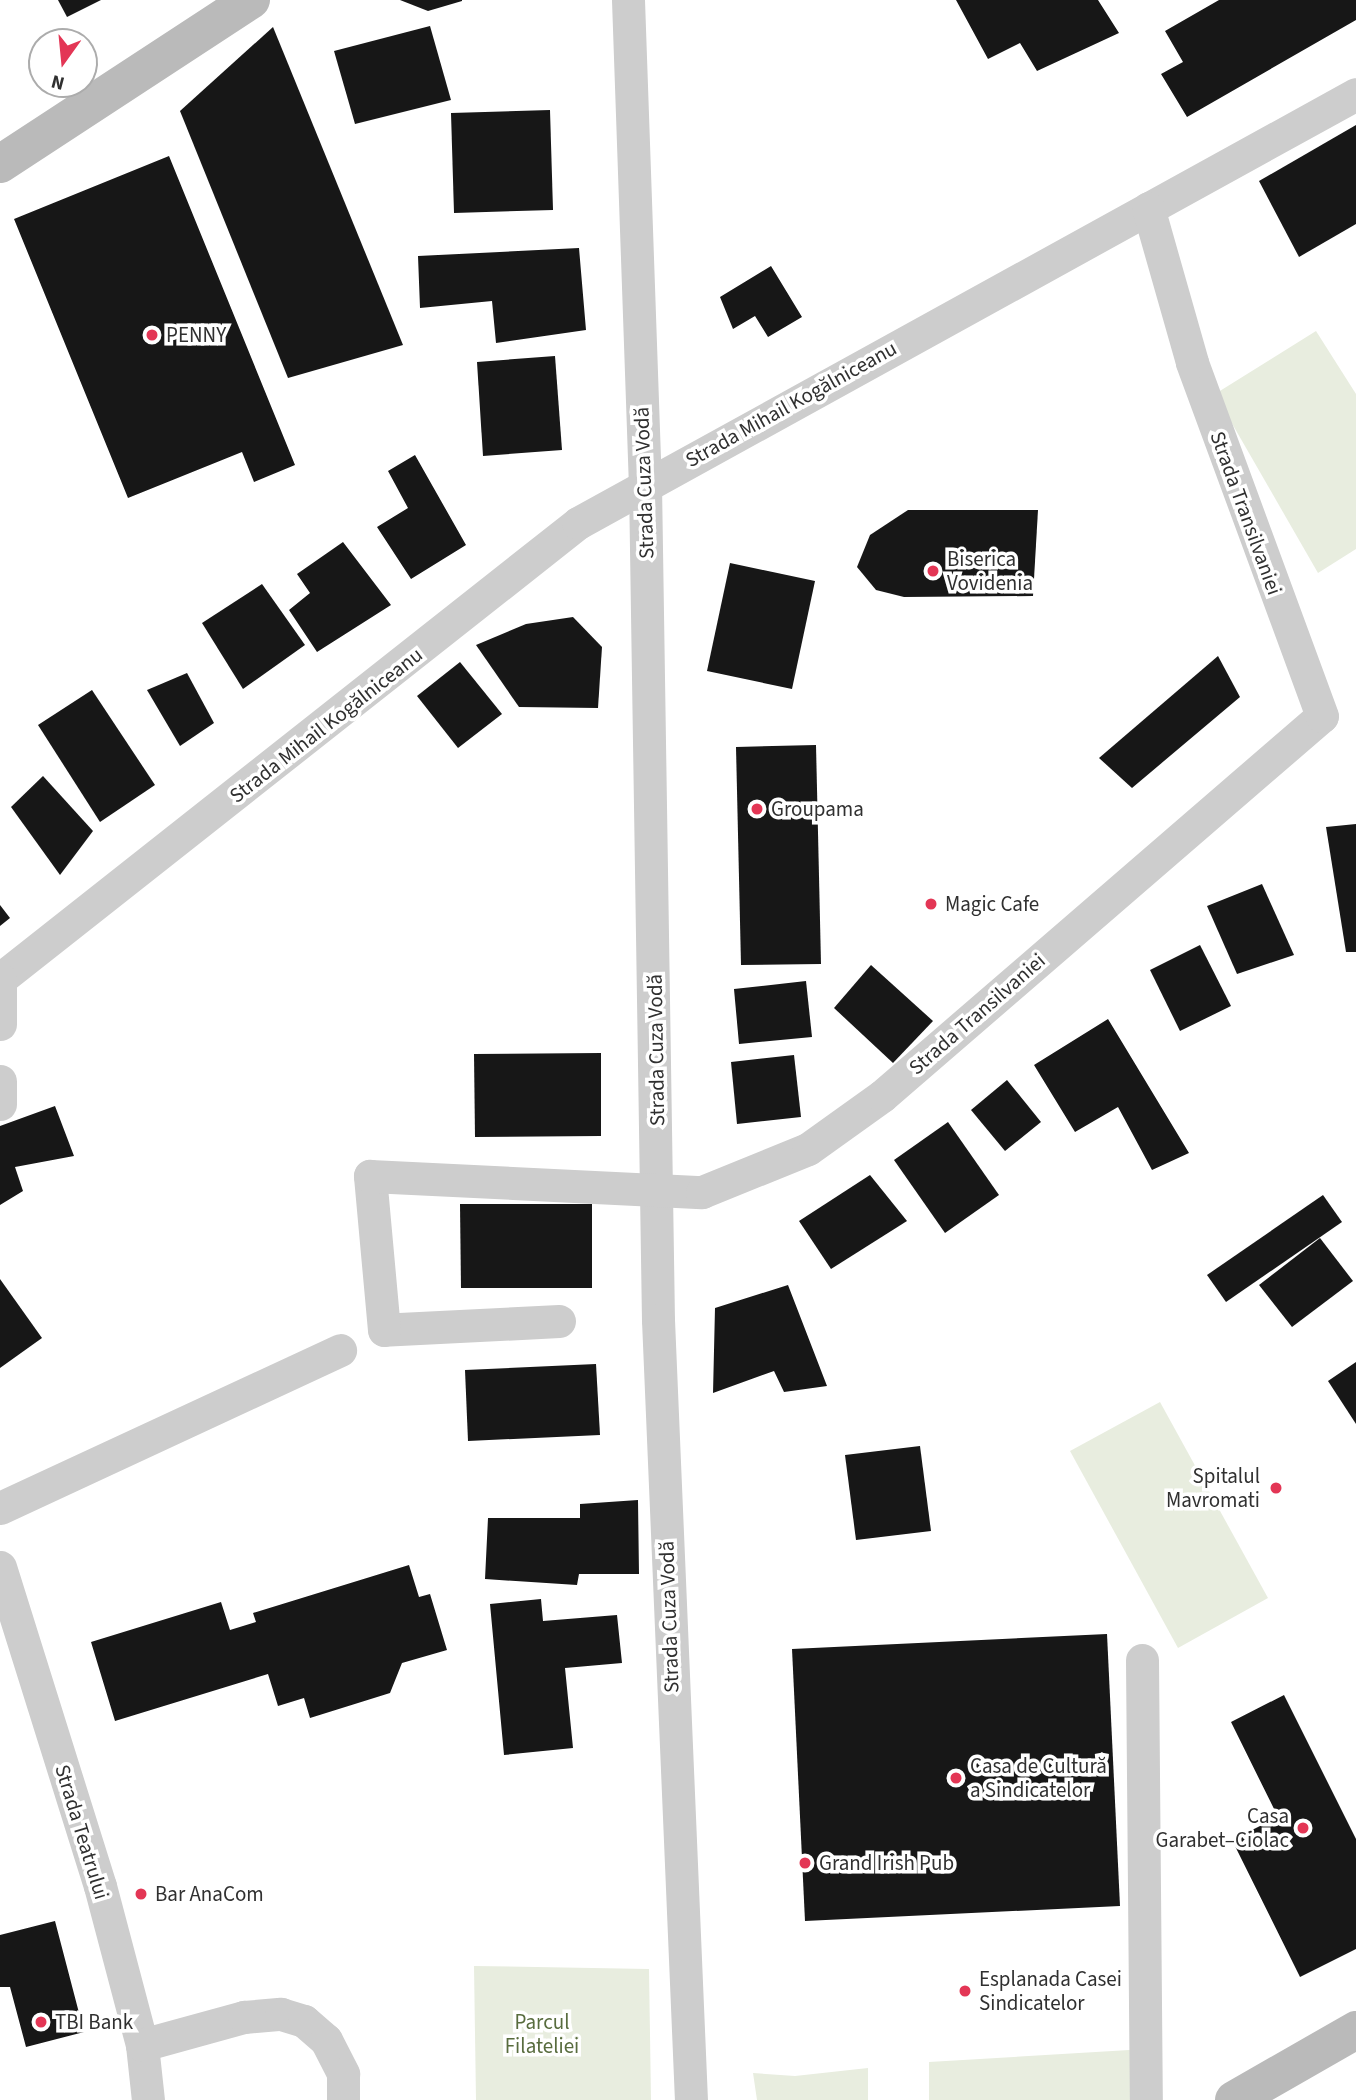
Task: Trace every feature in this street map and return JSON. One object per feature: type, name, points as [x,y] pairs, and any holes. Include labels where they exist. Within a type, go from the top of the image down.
[{"type":"main road","points":[[0,164],[251,0]]},
{"type":"main road","points":[[1234,2100],[1356,2030]]},
{"type":"street","name":"Strada Cuza Vodă","points":[[628,0],[645,484],[659,1192],[658,1320],[691,2100]]},
{"type":"street","name":"Strada Mihail Kogălniceanu","points":[[0,1024],[0,979],[578,523],[1356,94]]},
{"type":"street","name":"Strada Transilvaniei","points":[[559,1321],[384,1331],[370,1176],[702,1192],[818,1142],[882,1096],[1322,716],[1192,362],[1148,208]]},
{"type":"street","points":[[0,1081],[5,1103],[0,1104]]},
{"type":"street","points":[[0,1508],[340,1350]]},
{"type":"street","name":"Strada Teatrului","points":[[0,1567],[21,1618],[142,2045],[148,2100]]},
{"type":"street","points":[[1142,1660],[1146,2100]]},
{"type":"street","points":[[142,2045],[244,2017],[281,2014],[304,2021],[326,2040],[343,2074],[342,2100]]},
{"type":"green space","points":[[1316,331],[1356,394],[1356,549],[1318,573],[1215,394]]},
{"type":"green space","points":[[1160,1402],[1268,1598],[1178,1648],[1070,1451]]},
{"type":"green space","name":"Parcul Filateliei","points":[[474,1966],[649,1969],[651,2100],[476,2100]]},
{"type":"green space","points":[[1146,2049],[1143,2100],[929,2100],[929,2062]]},
{"type":"green space","points":[[868,2068],[868,2100],[757,2100],[753,2073],[795,2076]]},
{"type":"building","points":[[58,0],[101,0],[67,17]]},
{"type":"building","points":[[400,0],[462,0],[462,1],[428,11]]},
{"type":"building","points":[[956,0],[1098,0],[1119,33],[1037,71],[1020,43],[988,59]]},
{"type":"building","points":[[1219,0],[1356,0],[1356,20],[1187,117],[1161,74],[1183,62],[1165,31]]},
{"type":"building","points":[[430,26],[451,100],[355,124],[334,51]]},
{"type":"building","points":[[273,27],[403,345],[288,378],[180,111]]},
{"type":"building","points":[[550,110],[553,210],[454,213],[451,113]]},
{"type":"building","points":[[1356,125],[1356,224],[1299,257],[1259,181]]},
{"type":"building","name":"PENNY","points":[[169,156],[295,465],[254,482],[242,452],[128,498],[14,219]]},
{"type":"building","points":[[579,248],[586,330],[496,343],[492,301],[420,308],[418,256]]},
{"type":"building","points":[[771,266],[802,317],[768,337],[755,316],[733,329],[720,297]]},
{"type":"building","points":[[555,356],[562,450],[483,456],[477,362]]},
{"type":"building","points":[[415,455],[466,545],[411,579],[377,527],[408,508],[388,471]]},
{"type":"building","points":[[908,510],[1038,510],[1033,596],[904,597],[876,590],[857,567],[870,535]]},
{"type":"building","points":[[343,542],[391,605],[317,652],[289,610],[310,593],[297,574]]},
{"type":"building","points":[[730,563],[815,581],[792,689],[707,671]]},
{"type":"building","points":[[262,584],[305,645],[243,689],[202,623]]},
{"type":"building","points":[[573,617],[602,647],[598,708],[519,707],[476,645],[526,624]]},
{"type":"building","points":[[1218,656],[1240,697],[1132,788],[1099,758]]},
{"type":"building","points":[[460,662],[502,714],[458,748],[417,696]]},
{"type":"building","points":[[187,673],[214,723],[180,746],[147,690]]},
{"type":"building","points":[[92,690],[155,785],[100,822],[38,725]]},
{"type":"building","points":[[816,745],[821,964],[741,965],[736,747]]},
{"type":"building","points":[[43,776],[93,831],[60,875],[11,807]]},
{"type":"building","points":[[1356,824],[1356,952],[1346,952],[1326,827]]},
{"type":"building","points":[[1262,884],[1294,955],[1237,974],[1207,906]]},
{"type":"building","points":[[0,905],[10,918],[0,926]]},
{"type":"building","points":[[1200,945],[1231,1006],[1180,1031],[1150,970]]},
{"type":"building","points":[[871,965],[933,1021],[893,1063],[834,1008]]},
{"type":"building","points":[[806,981],[812,1037],[739,1044],[734,989]]},
{"type":"building","points":[[1108,1019],[1189,1153],[1152,1170],[1118,1107],[1075,1132],[1034,1065]]},
{"type":"building","points":[[601,1053],[601,1136],[475,1137],[474,1054]]},
{"type":"building","points":[[794,1055],[801,1117],[737,1124],[731,1062]]},
{"type":"building","points":[[1007,1080],[1041,1122],[1005,1151],[971,1110]]},
{"type":"building","points":[[55,1106],[74,1156],[15,1167],[23,1191],[0,1205],[0,1126]]},
{"type":"building","points":[[948,1122],[999,1195],[945,1233],[894,1160]]},
{"type":"building","points":[[870,1175],[907,1221],[831,1269],[799,1221]]},
{"type":"building","points":[[1323,1195],[1342,1222],[1226,1302],[1207,1275]]},
{"type":"building","points":[[460,1204],[592,1204],[592,1288],[461,1288]]},
{"type":"building","points":[[1320,1238],[1353,1281],[1292,1327],[1259,1285]]},
{"type":"building","points":[[0,1279],[42,1338],[0,1368]]},
{"type":"building","points":[[788,1285],[827,1386],[784,1392],[774,1371],[713,1393],[715,1308]]},
{"type":"building","points":[[1356,1362],[1356,1424],[1328,1381]]},
{"type":"building","points":[[596,1364],[600,1435],[468,1441],[465,1370]]},
{"type":"building","points":[[920,1446],[931,1531],[856,1540],[845,1455]]},
{"type":"building","points":[[638,1500],[639,1574],[579,1574],[577,1585],[485,1579],[488,1518],[580,1518],[580,1504]]},
{"type":"building","points":[[409,1565],[419,1597],[430,1594],[447,1650],[402,1663],[390,1693],[310,1718],[304,1698],[278,1706],[268,1674],[115,1721],[91,1642],[221,1602],[230,1630],[256,1622],[253,1613]]},
{"type":"building","points":[[541,1599],[543,1621],[617,1615],[622,1663],[565,1668],[573,1748],[504,1755],[490,1604]]},
{"type":"building","name":"Casa de Cultură a Sindicatelor","points":[[1107,1634],[1120,1906],[805,1921],[792,1649]]},
{"type":"building","name":"Casa Garabet–Ciolac","points":[[1284,1695],[1356,1839],[1356,1949],[1300,1977],[1232,1840],[1278,1817],[1231,1722]]},
{"type":"building","points":[[55,1921],[84,2032],[26,2047],[10,1987],[0,1987],[0,1935]]},
{"type":"place","name":"PENNY","points":[[152,335]]},
{"type":"place","name":"Biserica Vovidenia","points":[[933,571]]},
{"type":"place","name":"Groupama","points":[[757,809]]},
{"type":"place","name":"Magic Cafe","points":[[931,904]]},
{"type":"place","name":"Spitalul Mavromati","points":[[1276,1488]]},
{"type":"place","name":"Casa de Cultură a Sindicatelor","points":[[956,1778]]},
{"type":"place","name":"Casa Garabet–Ciolac","points":[[1303,1828]]},
{"type":"place","name":"Grand Irish Pub","points":[[805,1863]]},
{"type":"place","name":"Bar AnaCom","points":[[141,1894]]},
{"type":"place","name":"Esplanada Casei Sindicatelor","points":[[965,1991]]},
{"type":"place","name":"TBI Bank","points":[[41,2022]]}]
